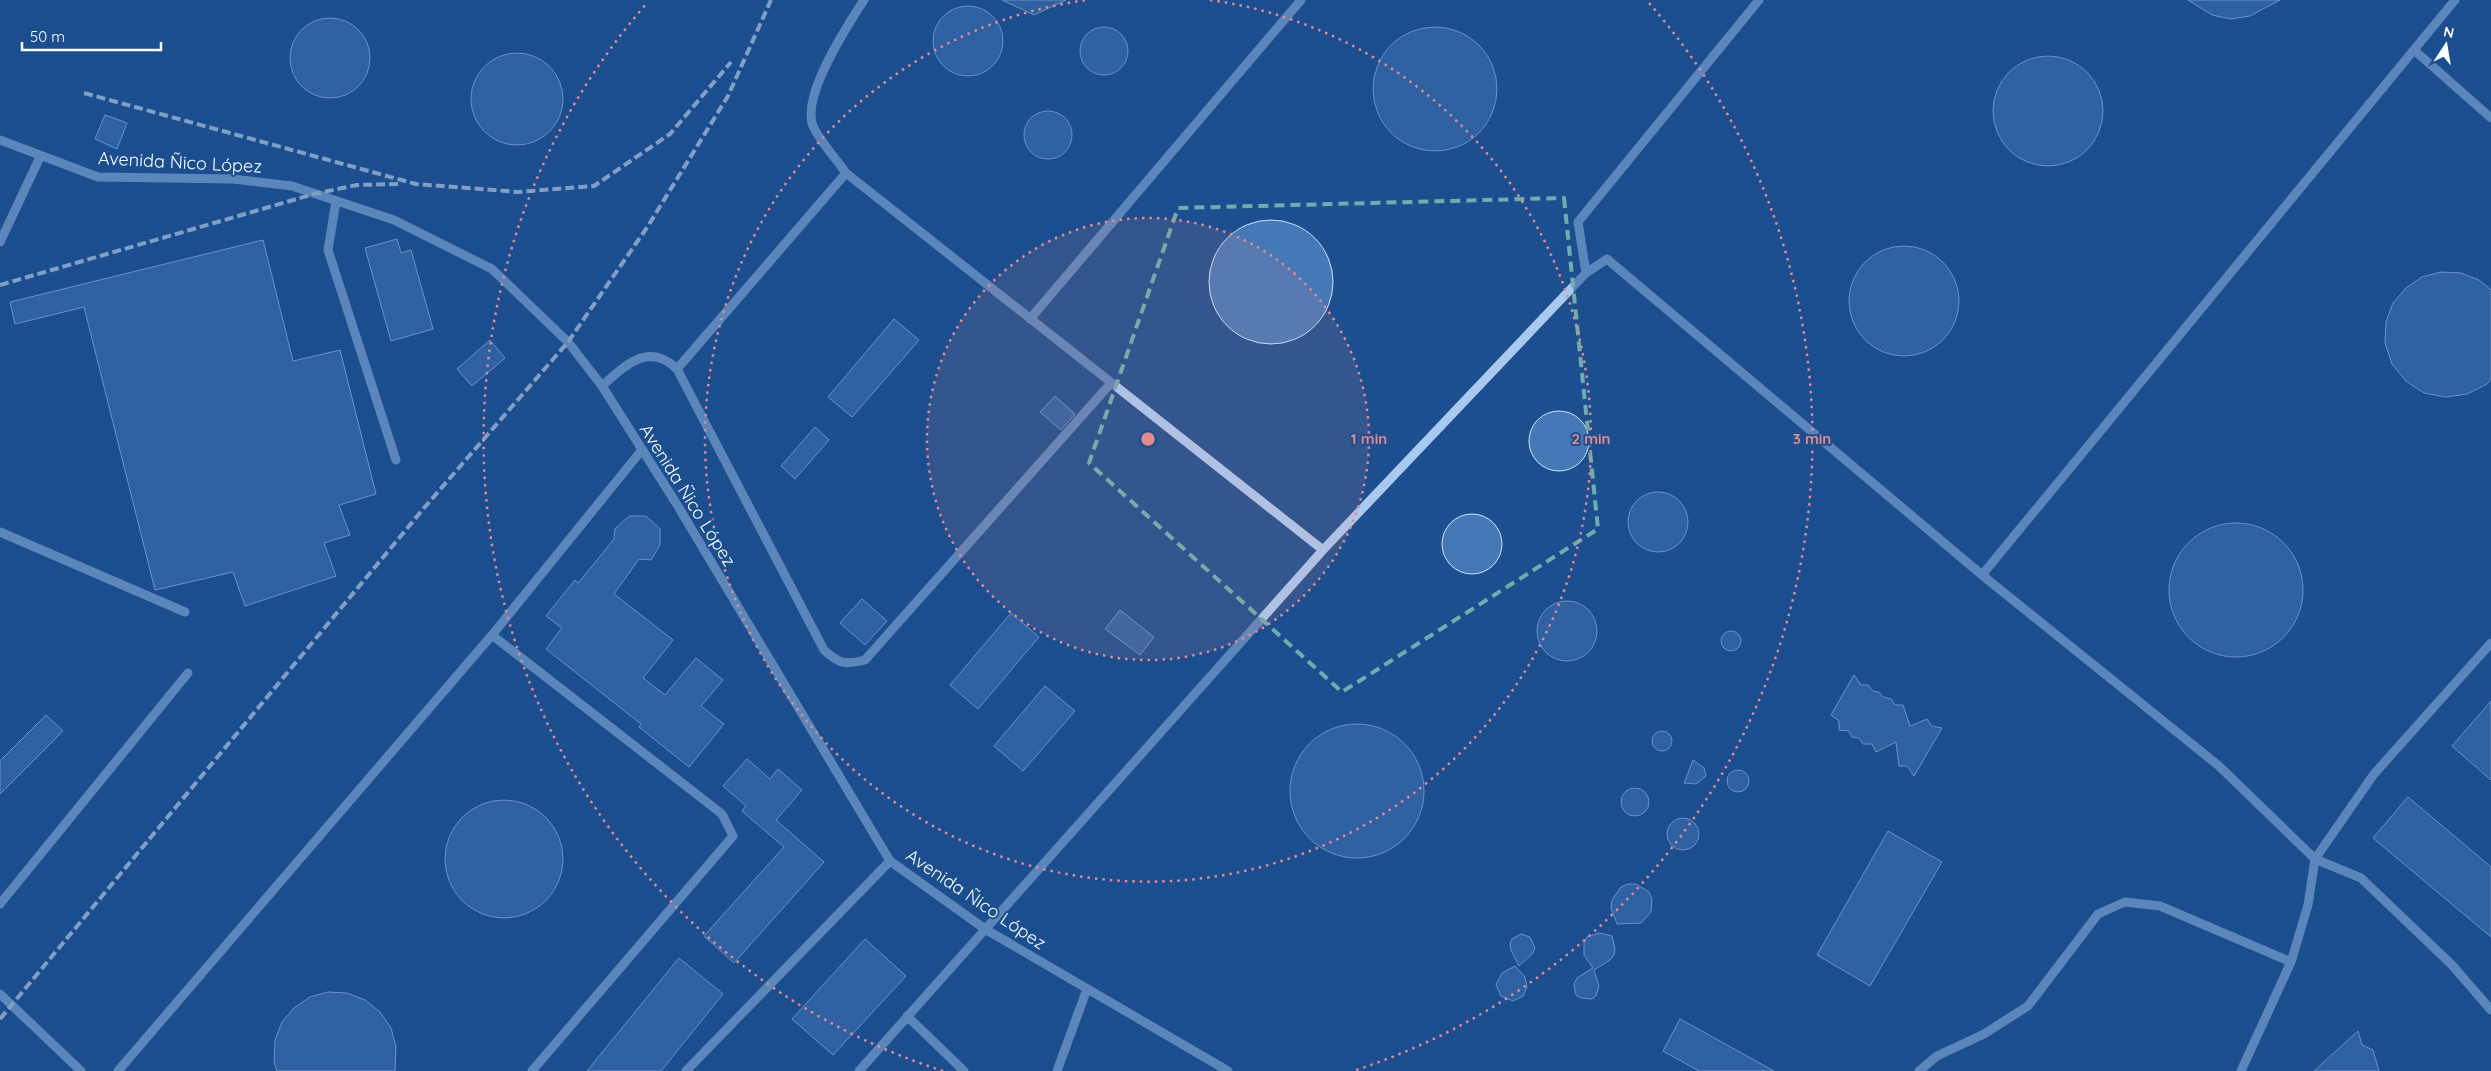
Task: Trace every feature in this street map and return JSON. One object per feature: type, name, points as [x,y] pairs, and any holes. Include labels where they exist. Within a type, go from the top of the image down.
[{"type":"street","points":[[864,0],[837,43],[811,102],[813,125],[846,173],[1322,550]]},
{"type":"street","points":[[1030,319],[1301,0]]},
{"type":"street","points":[[1586,273],[1578,222],[1759,0]]},
{"type":"street","points":[[1982,575],[2455,0]]},
{"type":"street","points":[[2414,50],[2491,118]]},
{"type":"street","name":"Avenida Ñico López","points":[[0,140],[98,177],[233,179],[292,186],[394,220],[492,269],[568,342],[602,386],[641,451],[676,503],[890,861],[985,930],[1228,1071]]},
{"type":"street","points":[[0,242],[40,156]]},
{"type":"street","points":[[677,369],[846,173]]},
{"type":"street","points":[[336,201],[328,250],[396,460]]},
{"type":"street","points":[[859,1071],[1322,550],[1586,273],[1607,258],[1982,575],[2220,766],[2315,859],[2361,878],[2452,965],[2491,1010]]},
{"type":"street","points":[[602,386],[631,360],[648,356],[669,361],[677,369],[824,650],[835,660],[849,664],[865,660],[1111,383]]},
{"type":"street","points":[[118,1071],[492,635],[641,451]]},
{"type":"street","points":[[0,532],[185,612]]},
{"type":"street","points":[[492,635],[722,814],[732,836],[532,1071]]},
{"type":"street","points":[[2240,1071],[2291,962],[2308,905],[2315,859],[2374,774],[2491,642]]},
{"type":"street","points":[[0,904],[188,673]]},
{"type":"street","points":[[686,1071],[890,861]]},
{"type":"street","points":[[1919,1071],[1937,1056],[1984,1034],[2028,1006],[2098,914],[2125,902],[2160,906],[2291,962]]},
{"type":"street","points":[[1057,1071],[1087,989]]},
{"type":"street","points":[[0,994],[81,1071]]},
{"type":"street","points":[[907,1016],[964,1071]]},
{"type":"highlighted area","points":[[1564,198],[1598,529],[1342,692],[1089,463],[1178,208]]},
{"type":"building","points":[[1002,0],[1066,0],[1034,15]]},
{"type":"building","points":[[2188,0],[2280,0],[2250,16],[2231,19],[2212,15]]},
{"type":"building","points":[[968,6],[981,9],[993,16],[1000,28],[1003,41],[1000,54],[993,66],[981,73],[968,76],[955,73],[943,66],[936,54],[933,41],[936,28],[943,16],[955,9]]},
{"type":"building","points":[[330,18],[345,21],[358,30],[367,43],[370,58],[367,73],[358,86],[345,95],[330,98],[315,95],[302,86],[293,73],[290,58],[293,43],[302,30],[315,21]]},
{"type":"building","points":[[1099,27],[1109,27],[1121,34],[1128,46],[1128,56],[1121,68],[1109,75],[1099,75],[1091,71],[1084,64],[1080,56],[1080,46],[1084,38],[1091,31]]},
{"type":"building","points":[[1435,27],[1459,32],[1470,37],[1479,45],[1487,54],[1492,65],[1497,89],[1492,113],[1487,124],[1479,133],[1470,141],[1459,146],[1435,151],[1411,146],[1400,141],[1391,133],[1383,124],[1378,113],[1373,89],[1378,65],[1383,54],[1391,45],[1400,37],[1411,32]]},
{"type":"building","points":[[508,53],[526,53],[543,60],[556,73],[563,90],[563,108],[556,125],[543,138],[526,145],[508,145],[491,138],[478,125],[471,108],[471,90],[478,73],[491,60]]},
{"type":"building","points":[[2048,56],[2069,60],[2087,72],[2099,90],[2103,111],[2099,132],[2087,150],[2069,162],[2048,166],[2027,162],[2009,150],[1997,132],[1993,111],[1997,90],[2009,72],[2027,60]]},
{"type":"building","points":[[1043,111],[1053,111],[1065,118],[1072,130],[1072,140],[1065,152],[1053,159],[1043,159],[1035,155],[1028,148],[1024,140],[1024,130],[1028,122],[1035,115]]},
{"type":"building","points":[[105,115],[127,123],[117,149],[95,139]]},
{"type":"building","points":[[1271,220],[1295,225],[1315,238],[1328,258],[1333,282],[1328,306],[1315,326],[1295,339],[1271,344],[1247,339],[1227,326],[1214,306],[1209,282],[1214,258],[1227,238],[1247,225]]},
{"type":"building","points":[[397,239],[401,253],[411,250],[433,329],[391,341],[365,248]]},
{"type":"building","points":[[263,240],[293,361],[340,350],[376,494],[339,505],[350,535],[324,543],[336,576],[245,606],[233,572],[155,590],[84,307],[15,324],[10,302]]},
{"type":"building","points":[[1904,246],[1915,247],[1925,251],[1943,262],[1954,280],[1958,290],[1958,312],[1954,322],[1943,340],[1925,351],[1915,355],[1904,356],[1893,355],[1883,351],[1865,340],[1854,322],[1850,312],[1849,301],[1850,290],[1854,280],[1865,262],[1883,251],[1893,247]]},
{"type":"building","points":[[2441,272],[2461,273],[2479,280],[2491,290],[2491,379],[2487,384],[2467,394],[2446,397],[2424,393],[2406,381],[2392,364],[2385,343],[2386,322],[2393,303],[2406,288],[2422,277]]},
{"type":"building","points":[[894,319],[919,340],[852,417],[828,397]]},
{"type":"building","points":[[490,340],[505,358],[472,386],[457,369]]},
{"type":"building","points":[[1055,396],[1075,414],[1061,430],[1040,412]]},
{"type":"building","points":[[1559,411],[1576,416],[1584,424],[1589,441],[1584,458],[1576,466],[1559,471],[1542,466],[1534,458],[1529,441],[1534,424],[1542,416]]},
{"type":"building","points":[[815,427],[829,440],[795,479],[781,466]]},
{"type":"building","points":[[1658,492],[1675,497],[1683,505],[1688,522],[1683,539],[1675,547],[1658,552],[1641,547],[1633,539],[1628,522],[1633,505],[1641,497]]},
{"type":"building","points":[[1472,514],[1489,519],[1497,527],[1502,544],[1497,561],[1489,569],[1472,574],[1455,569],[1447,561],[1442,544],[1447,527],[1455,519]]},
{"type":"building","points":[[629,516],[646,516],[660,529],[660,545],[651,560],[639,559],[614,594],[673,640],[643,678],[665,695],[696,658],[723,680],[701,706],[724,724],[689,767],[639,727],[641,724],[546,649],[562,628],[546,616],[575,580],[578,583],[598,559],[614,539],[615,529]]},
{"type":"building","points":[[2236,523],[2262,528],[2273,534],[2283,543],[2292,553],[2298,564],[2303,590],[2298,616],[2292,627],[2283,637],[2273,646],[2262,652],[2236,657],[2210,652],[2199,646],[2189,637],[2180,627],[2174,616],[2169,590],[2174,564],[2180,553],[2189,543],[2199,534],[2210,528]]},
{"type":"building","points":[[862,599],[887,621],[865,645],[840,623]]},
{"type":"building","points":[[1567,601],[1584,606],[1592,614],[1597,631],[1592,648],[1584,656],[1567,661],[1550,656],[1542,648],[1537,631],[1542,614],[1550,606]]},
{"type":"building","points":[[1120,610],[1154,637],[1140,655],[1105,629]]},
{"type":"building","points":[[1011,613],[1039,637],[978,709],[950,685]]},
{"type":"building","points":[[1731,631],[1738,634],[1741,641],[1738,648],[1731,651],[1724,648],[1721,641],[1724,634]]},
{"type":"building","points":[[1854,675],[1861,685],[1868,685],[1873,691],[1879,692],[1883,697],[1891,699],[1895,705],[1903,705],[1910,726],[1927,719],[1932,726],[1942,728],[1914,776],[1907,766],[1899,766],[1896,742],[1876,752],[1872,744],[1863,744],[1859,738],[1852,737],[1849,731],[1839,730],[1839,721],[1831,715]]},
{"type":"building","points":[[1045,686],[1075,711],[1023,771],[994,746]]},
{"type":"building","points":[[2491,701],[2491,780],[2452,746]]},
{"type":"building","points":[[46,715],[63,731],[0,794],[0,761]]},
{"type":"building","points":[[1357,724],[1383,729],[1394,735],[1404,744],[1413,754],[1419,765],[1424,791],[1419,817],[1413,828],[1404,838],[1394,847],[1383,853],[1357,858],[1331,853],[1320,847],[1310,838],[1301,828],[1295,817],[1290,791],[1295,765],[1301,754],[1310,744],[1320,735],[1331,729]]},
{"type":"building","points":[[1662,731],[1669,734],[1672,741],[1669,748],[1662,751],[1655,748],[1652,741],[1655,734]]},
{"type":"building","points":[[747,759],[770,779],[778,769],[802,790],[776,820],[824,862],[734,963],[704,936],[784,847],[742,811],[746,806],[723,786]]},
{"type":"building","points":[[1693,760],[1704,768],[1706,776],[1696,784],[1684,783]]},
{"type":"building","points":[[1738,770],[1746,773],[1749,781],[1746,789],[1738,792],[1730,789],[1727,781],[1730,773]]},
{"type":"building","points":[[1635,788],[1645,792],[1649,802],[1645,812],[1635,816],[1625,812],[1621,802],[1625,792]]},
{"type":"building","points":[[2408,797],[2491,867],[2491,937],[2373,838]]},
{"type":"building","points":[[504,800],[527,804],[546,817],[559,836],[563,859],[559,882],[546,901],[527,914],[504,918],[481,914],[462,901],[449,882],[445,859],[449,836],[462,817],[481,804]]},
{"type":"building","points":[[1683,818],[1689,819],[1694,823],[1698,828],[1698,840],[1694,845],[1689,849],[1683,850],[1677,849],[1672,845],[1668,840],[1667,834],[1668,828],[1672,823],[1677,819]]},
{"type":"building","points":[[1888,831],[1942,862],[1870,986],[1817,955]]},
{"type":"building","points":[[1628,884],[1636,884],[1649,892],[1652,899],[1651,912],[1641,923],[1617,924],[1611,908],[1612,900],[1621,887]]},
{"type":"building","points":[[1599,933],[1612,936],[1615,949],[1614,955],[1610,960],[1594,970],[1599,986],[1596,996],[1592,999],[1581,998],[1576,995],[1574,984],[1577,978],[1593,968],[1584,955],[1584,943],[1587,937]]},
{"type":"building","points":[[1521,934],[1530,937],[1535,948],[1533,953],[1519,966],[1510,944],[1512,939]]},
{"type":"building","points":[[865,939],[906,976],[833,1055],[792,1019]]},
{"type":"building","points":[[679,958],[723,994],[661,1071],[587,1071]]},
{"type":"building","points":[[1515,966],[1525,977],[1527,987],[1523,996],[1513,1001],[1501,996],[1496,985],[1502,973]]},
{"type":"building","points":[[328,992],[347,993],[365,1000],[380,1012],[391,1028],[396,1047],[395,1071],[277,1071],[274,1062],[275,1040],[282,1022],[294,1008],[310,997]]},
{"type":"building","points":[[1680,1019],[1774,1071],[1699,1071],[1663,1051]]},
{"type":"building","points":[[2358,1031],[2362,1045],[2373,1050],[2379,1071],[2314,1071]]},
{"type":"railway","points":[[0,1019],[424,508],[568,342],[648,226],[728,96],[771,0]]},
{"type":"railway","points":[[84,93],[416,184],[518,192],[594,186],[670,134],[731,62]]},
{"type":"railway","points":[[0,285],[314,194],[357,185],[401,184]]}]
